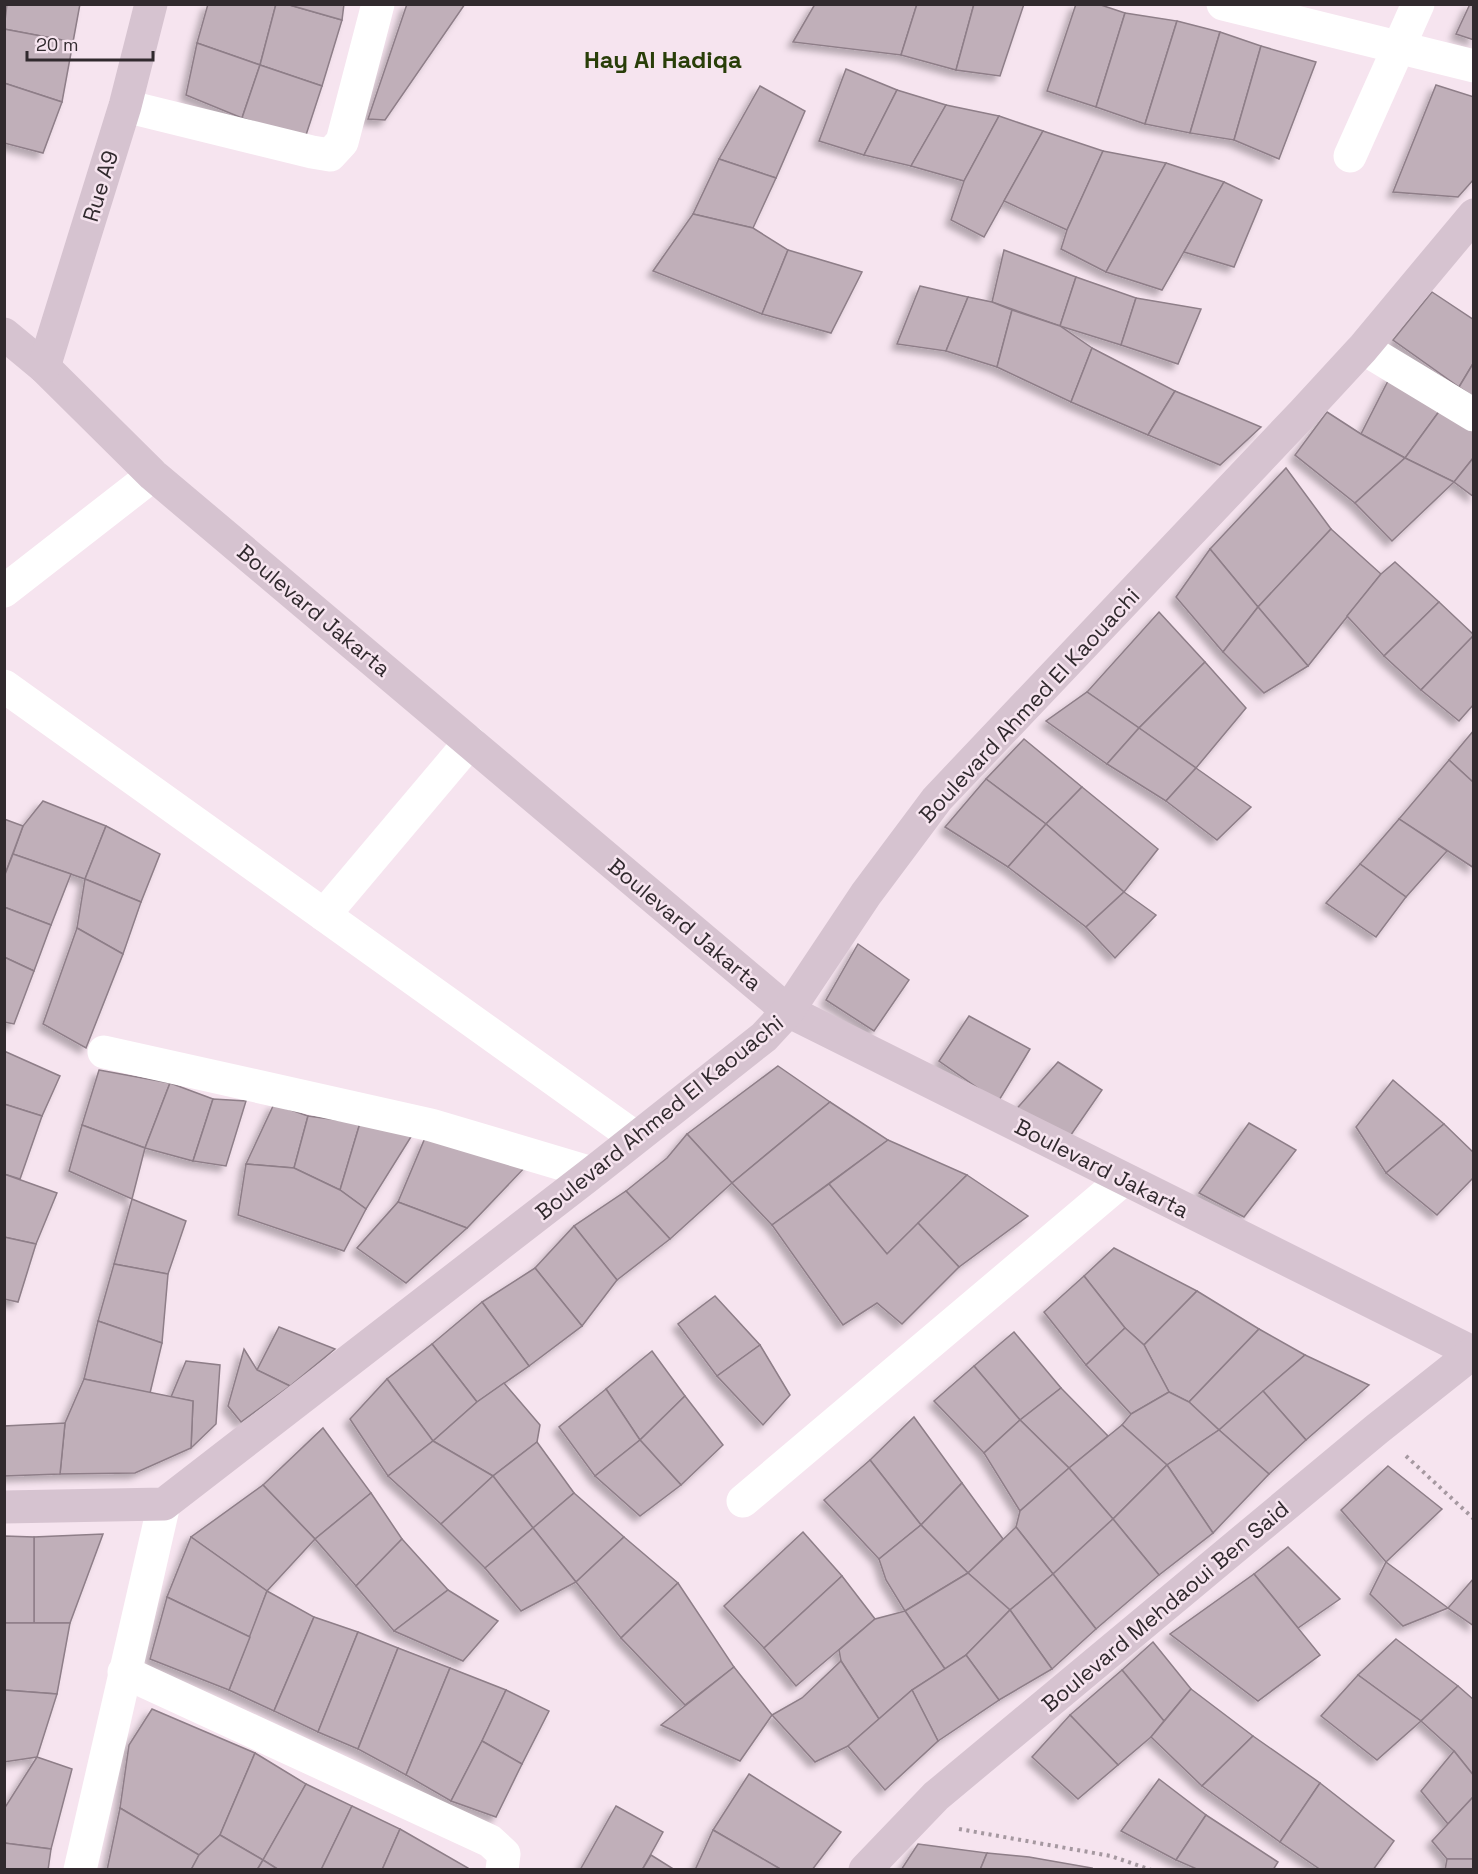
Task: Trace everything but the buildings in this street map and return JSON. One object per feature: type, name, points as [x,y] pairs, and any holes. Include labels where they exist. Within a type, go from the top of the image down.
[{"type":"street","name":"Rue A9","points":[[44,367],[125,106],[151,4]]},
{"type":"street","points":[[125,106],[330,155],[342,142],[378,4]]},
{"type":"street","points":[[1223,4],[1473,66]]},
{"type":"street","points":[[1350,156],[1418,4]]},
{"type":"street","name":"Boulevard Ahmed El Kaouachi","points":[[164,1504],[764,1037],[789,1011],[866,894],[937,799],[1363,348],[1473,214]]},
{"type":"street","name":"Boulevard Jakarta","points":[[4,334],[44,367],[153,475],[789,1011],[1473,1353]]},
{"type":"street","points":[[1363,348],[1473,415]]},
{"type":"street","points":[[4,591],[153,475]]},
{"type":"street","points":[[4,686],[636,1138]]},
{"type":"street","points":[[324,915],[470,742]]},
{"type":"street","points":[[104,1052],[431,1125],[592,1173]]},
{"type":"street","points":[[743,1501],[1124,1179]]},
{"type":"street","name":"Boulevard Mehdaoui Ben Said","points":[[865,1869],[936,1796],[1377,1429],[1473,1353]]},
{"type":"street","points":[[4,1507],[164,1504],[80,1869]]},
{"type":"street","points":[[124,1672],[490,1841],[504,1854],[502,1869]]},
{"type":"path","points":[[1377,1429],[1473,1519]]},
{"type":"path","points":[[958,1828],[1111,1856],[1151,1869]]},
{"type":"district","name":"Hay Al Hadiqa","points":[[663,60]]}]
